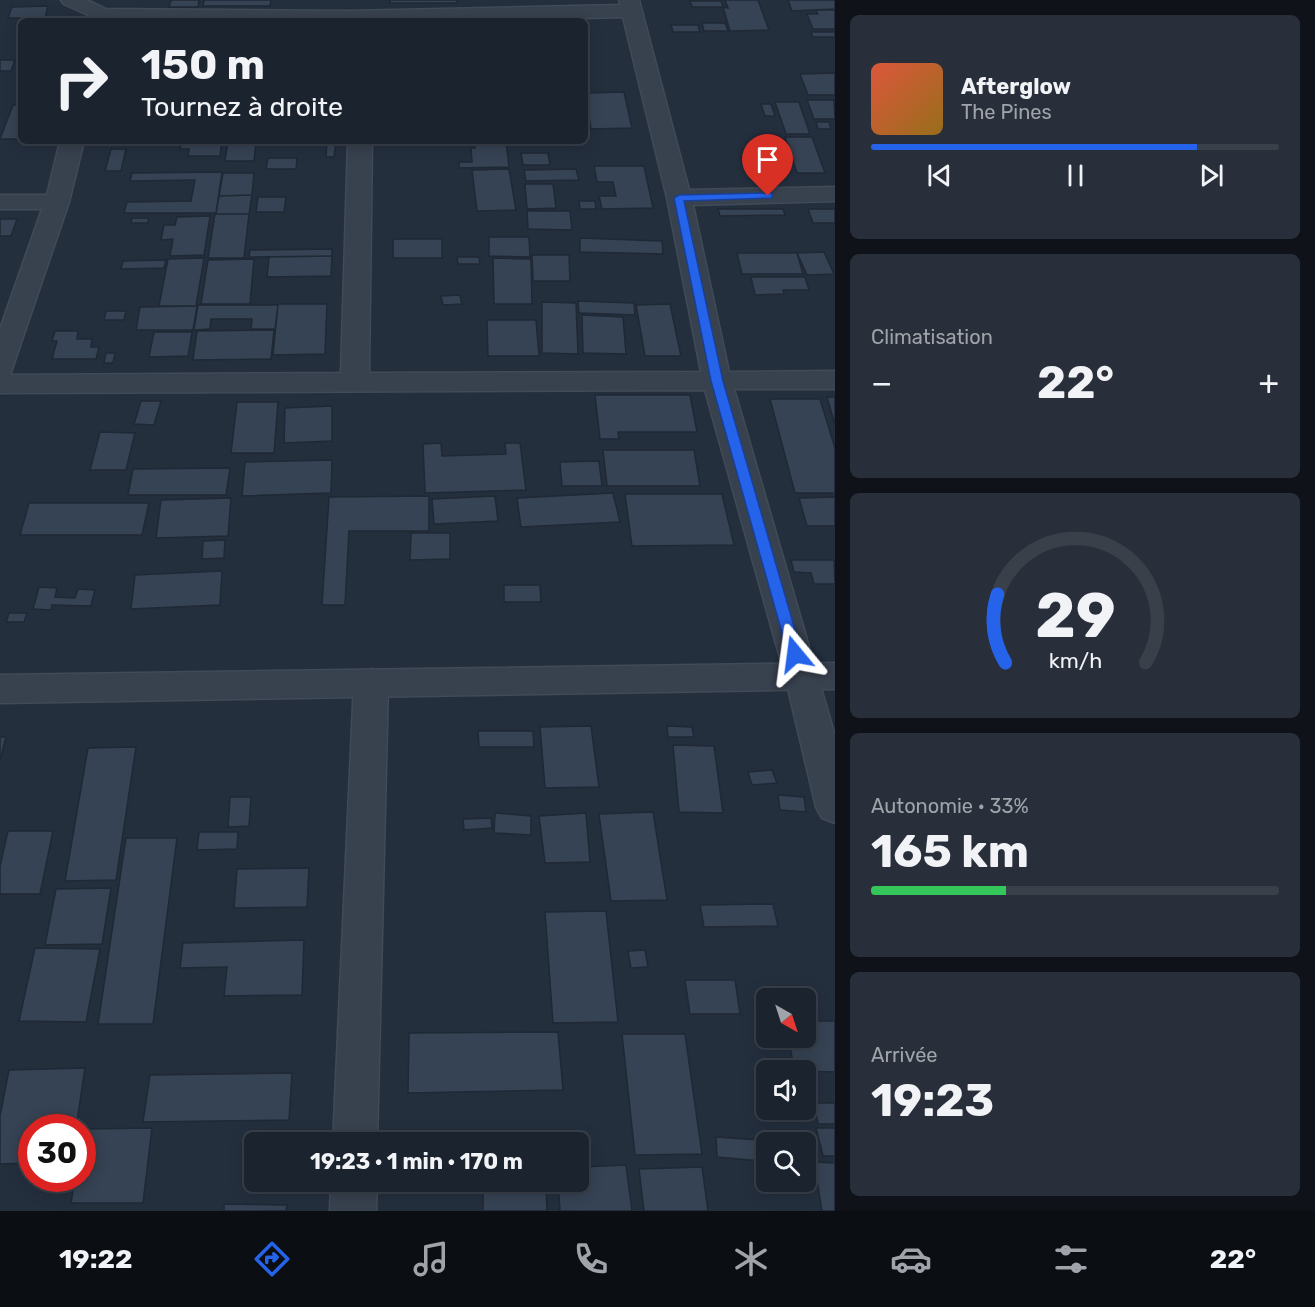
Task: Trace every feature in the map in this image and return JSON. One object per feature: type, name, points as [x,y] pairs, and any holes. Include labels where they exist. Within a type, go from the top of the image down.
[{"type":"street","points":[[71,0],[103,12],[350,13],[630,6],[679,198],[717,381],[818,676],[835,807]]},
{"type":"street","points":[[0,369],[57,202],[71,144]]},
{"type":"street","points":[[355,382],[360,144]]},
{"type":"street","points":[[679,198],[835,194]]},
{"type":"street","points":[[0,202],[57,202]]},
{"type":"street","points":[[0,384],[835,380]]},
{"type":"street","points":[[0,689],[818,676]]},
{"type":"street","points":[[355,1132],[371,683]]},
{"type":"street","points":[[353,1211],[354,1192]]},
{"type":"building","points":[[171,0],[199,0],[198,7],[169,7]]},
{"type":"building","points":[[204,0],[271,0],[270,6],[203,6]]},
{"type":"building","points":[[390,0],[457,0],[457,3],[390,3]]},
{"type":"building","points":[[725,0],[758,0],[769,30],[730,31],[723,7],[728,8]]},
{"type":"building","points":[[788,0],[835,0],[835,9],[792,11]]},
{"type":"building","points":[[690,1],[721,1],[723,7],[692,7]]},
{"type":"building","points":[[48,6],[45,18],[8,18],[12,7]]},
{"type":"building","points":[[816,10],[835,10],[835,29],[813,29],[807,14],[818,14]]},
{"type":"building","points":[[702,23],[725,23],[728,31],[704,31]]},
{"type":"building","points":[[671,25],[698,25],[700,32],[673,32]]},
{"type":"building","points":[[811,32],[835,32],[835,37],[813,37]]},
{"type":"building","points":[[0,60],[15,60],[11,71],[0,71]]},
{"type":"building","points":[[835,73],[835,95],[808,95],[800,74]]},
{"type":"building","points":[[624,92],[632,128],[591,129],[588,93]]},
{"type":"building","points":[[807,100],[834,100],[835,119],[814,119]]},
{"type":"building","points":[[775,102],[799,102],[810,134],[786,134]]},
{"type":"building","points":[[761,104],[771,104],[775,116],[765,116]]},
{"type":"building","points":[[13,105],[18,105],[18,139],[0,139]]},
{"type":"building","points":[[816,122],[829,122],[831,129],[818,129]]},
{"type":"building","points":[[785,137],[812,137],[825,173],[797,173]]},
{"type":"building","points":[[181,144],[222,144],[220,156],[188,156],[189,149],[180,149]]},
{"type":"building","points":[[228,144],[256,144],[254,161],[225,161]]},
{"type":"building","points":[[327,144],[336,144],[334,157],[326,157]]},
{"type":"building","points":[[474,144],[506,144],[509,167],[459,168],[459,162],[472,162],[471,148],[475,148]]},
{"type":"building","points":[[111,149],[126,149],[121,171],[105,171]]},
{"type":"building","points":[[521,153],[548,153],[550,165],[523,165]]},
{"type":"building","points":[[268,158],[297,158],[296,169],[266,169]]},
{"type":"building","points":[[594,166],[644,166],[653,208],[602,209],[599,196],[616,196],[613,182],[597,182]]},
{"type":"building","points":[[509,169],[516,210],[477,211],[472,170]]},
{"type":"building","points":[[576,169],[579,180],[526,181],[524,170]]},
{"type":"building","points":[[222,172],[216,213],[124,213],[127,202],[191,201],[195,180],[130,181],[132,173]]},
{"type":"building","points":[[223,173],[254,173],[252,195],[219,196]]},
{"type":"building","points":[[525,184],[553,184],[556,208],[527,209]]},
{"type":"building","points":[[252,195],[249,214],[216,214],[219,196]]},
{"type":"building","points":[[258,197],[286,197],[284,212],[256,212]]},
{"type":"building","points":[[579,201],[595,201],[596,209],[580,209]]},
{"type":"building","points":[[718,209],[783,209],[785,215],[720,216]]},
{"type":"building","points":[[808,209],[835,209],[835,223],[813,223]]},
{"type":"building","points":[[527,211],[570,211],[572,230],[528,229]]},
{"type":"building","points":[[215,214],[249,214],[244,258],[208,258]]},
{"type":"building","points":[[210,216],[204,255],[170,256],[173,239],[161,240],[164,225],[175,225],[177,217]]},
{"type":"building","points":[[132,218],[148,218],[148,223],[131,223]]},
{"type":"building","points":[[0,219],[17,219],[11,236],[0,236]]},
{"type":"building","points":[[489,237],[529,237],[530,257],[489,256]]},
{"type":"building","points":[[580,238],[662,241],[663,254],[580,252]]},
{"type":"building","points":[[393,239],[442,239],[442,258],[393,258]]},
{"type":"building","points":[[332,249],[332,256],[249,257],[250,250]]},
{"type":"building","points":[[824,252],[834,274],[807,275],[797,253]]},
{"type":"building","points":[[737,253],[797,253],[803,274],[742,274]]},
{"type":"building","points":[[532,255],[569,255],[570,281],[533,281]]},
{"type":"building","points":[[332,256],[331,276],[267,277],[269,257]]},
{"type":"building","points":[[457,257],[479,257],[480,264],[458,264]]},
{"type":"building","points":[[204,258],[196,306],[159,306],[168,259]]},
{"type":"building","points":[[493,258],[531,259],[532,304],[494,304]]},
{"type":"building","points":[[254,259],[250,304],[201,304],[208,260]]},
{"type":"building","points":[[166,260],[164,268],[121,269],[123,261]]},
{"type":"building","points":[[751,277],[805,277],[809,290],[783,290],[784,294],[755,295]]},
{"type":"building","points":[[460,295],[462,304],[443,305],[441,296]]},
{"type":"building","points":[[578,301],[634,303],[635,315],[579,313]]},
{"type":"building","points":[[542,302],[576,303],[578,354],[542,353]]},
{"type":"building","points":[[278,304],[327,304],[325,354],[273,355]]},
{"type":"building","points":[[670,304],[681,356],[645,356],[636,305]]},
{"type":"building","points":[[198,305],[278,305],[275,329],[251,329],[252,319],[211,319],[210,329],[194,330]]},
{"type":"building","points":[[197,306],[193,330],[136,330],[140,307]]},
{"type":"building","points":[[106,311],[126,311],[124,320],[104,320]]},
{"type":"building","points":[[582,315],[623,317],[626,354],[583,353]]},
{"type":"building","points":[[487,320],[536,320],[539,356],[488,356]]},
{"type":"building","points":[[274,330],[271,359],[193,360],[197,331]]},
{"type":"building","points":[[55,331],[78,331],[77,339],[92,339],[91,347],[99,347],[96,359],[52,359],[57,341],[52,341]]},
{"type":"building","points":[[154,332],[192,332],[188,356],[149,357]]},
{"type":"building","points":[[106,353],[115,353],[113,363],[104,363]]},
{"type":"building","points":[[595,395],[690,395],[697,432],[618,432],[619,439],[600,439]]},
{"type":"building","points":[[827,397],[835,397],[835,425]]},
{"type":"building","points":[[770,399],[820,399],[835,448],[835,493],[795,493]]},
{"type":"building","points":[[141,401],[161,401],[154,425],[134,424]]},
{"type":"building","points":[[237,402],[278,402],[274,453],[231,453]]},
{"type":"building","points":[[332,406],[332,441],[284,443],[285,408]]},
{"type":"building","points":[[100,432],[135,433],[126,470],[90,470]]},
{"type":"building","points":[[441,443],[442,456],[506,454],[505,443],[520,443],[526,490],[425,493],[423,444]]},
{"type":"building","points":[[603,450],[694,450],[700,486],[607,486]]},
{"type":"building","points":[[332,460],[331,493],[242,496],[245,462]]},
{"type":"building","points":[[599,461],[602,486],[562,486],[560,462]]},
{"type":"building","points":[[230,468],[226,495],[128,495],[133,469]]},
{"type":"building","points":[[613,493],[620,522],[521,527],[517,498]]},
{"type":"building","points":[[625,494],[722,494],[734,545],[632,546]]},
{"type":"building","points":[[429,496],[429,531],[349,531],[345,605],[322,605],[329,497]]},
{"type":"building","points":[[495,496],[498,521],[434,524],[432,499]]},
{"type":"building","points":[[835,497],[835,526],[807,526],[799,498]]},
{"type":"building","points":[[231,498],[228,536],[156,538],[161,500]]},
{"type":"building","points":[[29,503],[149,503],[142,535],[20,535]]},
{"type":"building","points":[[411,533],[450,533],[450,559],[410,560]]},
{"type":"building","points":[[225,540],[224,558],[202,559],[203,541]]},
{"type":"building","points":[[791,560],[834,560],[835,584],[814,584],[811,573],[794,572]]},
{"type":"building","points":[[222,571],[220,605],[131,609],[135,575]]},
{"type":"building","points":[[504,585],[540,585],[541,602],[504,602]]},
{"type":"building","points":[[39,587],[57,588],[55,597],[75,598],[78,589],[95,590],[91,606],[52,605],[51,610],[33,609]]},
{"type":"building","points":[[9,613],[27,613],[24,622],[6,622]]},
{"type":"building","points":[[591,726],[599,787],[545,788],[540,727]]},
{"type":"building","points":[[667,726],[692,727],[694,737],[668,737]]},
{"type":"building","points":[[478,731],[533,731],[534,747],[479,747]]},
{"type":"building","points":[[0,737],[6,737],[0,761]]},
{"type":"building","points":[[673,745],[714,746],[723,813],[679,812]]},
{"type":"building","points":[[136,747],[116,880],[65,881],[88,748]]},
{"type":"building","points":[[772,770],[777,783],[752,785],[748,772]]},
{"type":"building","points":[[778,795],[804,797],[806,812],[780,810]]},
{"type":"building","points":[[230,797],[251,797],[249,826],[228,827]]},
{"type":"building","points":[[653,812],[667,900],[611,901],[599,814]]},
{"type":"building","points":[[495,813],[531,816],[531,835],[494,833]]},
{"type":"building","points":[[586,813],[590,862],[545,863],[539,816]]},
{"type":"building","points":[[491,818],[492,828],[464,830],[463,819]]},
{"type":"building","points":[[8,831],[53,831],[40,894],[0,894],[0,866]]},
{"type":"building","points":[[199,832],[238,832],[237,849],[197,850]]},
{"type":"building","points":[[126,838],[177,838],[153,1024],[98,1024]]},
{"type":"building","points":[[309,868],[307,907],[234,908],[237,869]]},
{"type":"building","points":[[111,888],[102,944],[45,945],[56,889]]},
{"type":"building","points":[[773,904],[778,926],[704,927],[700,905]]},
{"type":"building","points":[[606,911],[618,1022],[553,1023],[545,912]]},
{"type":"building","points":[[304,940],[302,995],[224,996],[227,967],[180,968],[183,943]]},
{"type":"building","points":[[35,948],[100,949],[86,1022],[19,1021]]},
{"type":"building","points":[[645,950],[648,967],[631,968],[628,951]]},
{"type":"building","points":[[685,980],[735,980],[740,1014],[690,1014]]},
{"type":"building","points":[[816,1021],[835,1021],[835,1072],[816,1072],[816,1060],[792,1060],[791,1048],[816,1048]]},
{"type":"building","points":[[558,1032],[563,1090],[408,1093],[409,1033]]},
{"type":"building","points":[[622,1034],[685,1034],[702,1154],[635,1155]]},
{"type":"building","points":[[85,1068],[78,1114],[18,1114],[18,1163],[0,1164],[0,1116],[9,1070]]},
{"type":"building","points":[[292,1073],[289,1120],[143,1122],[150,1075]]},
{"type":"building","points":[[816,1103],[835,1103],[835,1124],[818,1124]]},
{"type":"building","points":[[152,1128],[143,1203],[71,1203],[73,1192],[96,1192],[96,1129]]},
{"type":"building","points":[[816,1128],[835,1128],[835,1156],[823,1156]]},
{"type":"building","points":[[716,1137],[756,1140],[756,1161],[717,1157]]},
{"type":"building","points":[[816,1162],[835,1163],[835,1211],[822,1211]]},
{"type":"building","points":[[626,1165],[632,1211],[560,1211],[559,1192],[589,1192],[589,1167]]},
{"type":"building","points":[[702,1167],[708,1211],[644,1211],[639,1169]]},
{"type":"building","points":[[483,1192],[546,1192],[547,1211],[483,1211]]},
{"type":"building","points":[[224,1204],[287,1205],[286,1211],[224,1211]]},
{"type":"route","points":[[768,196],[679,198],[717,381],[795,654]]}]
